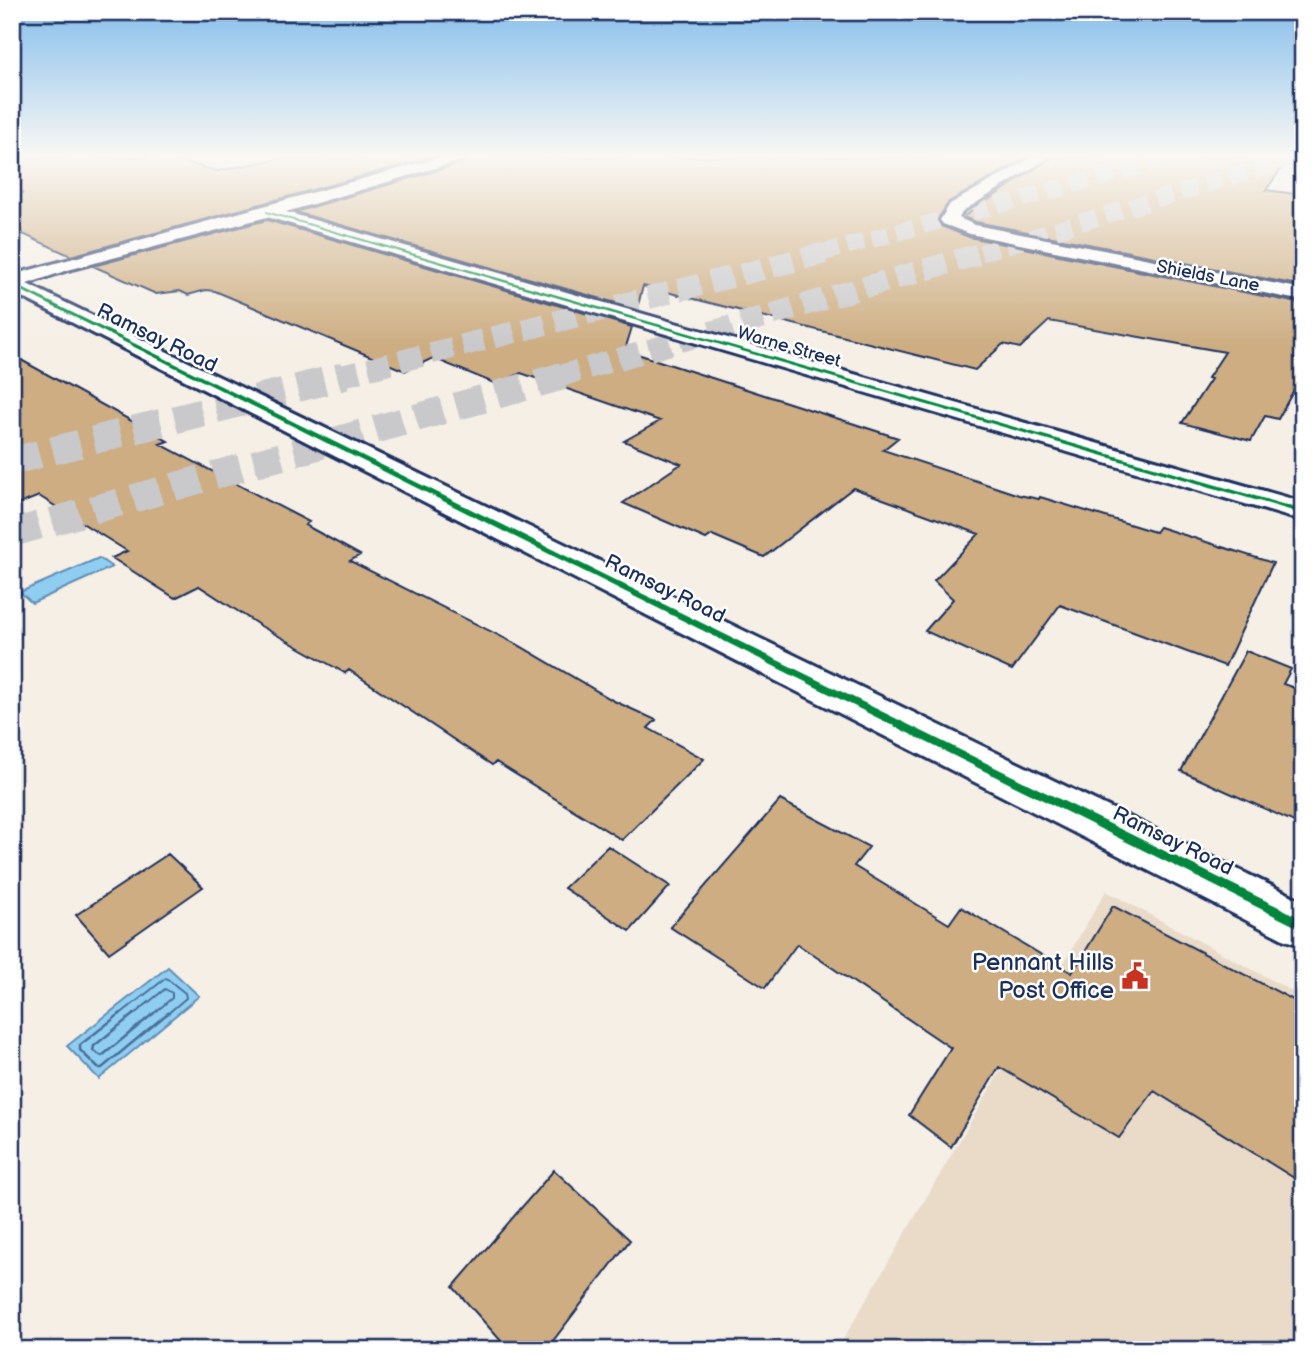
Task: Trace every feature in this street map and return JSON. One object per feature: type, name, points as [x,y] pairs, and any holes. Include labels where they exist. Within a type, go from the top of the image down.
[{"type":"street","points":[[12,283],[61,266],[234,221]]},
{"type":"street","name":"Warne Street","points":[[297,221],[1303,512]]},
{"type":"street","name":"Shields Lane","points":[[950,221],[970,229],[1303,295]]},
{"type":"street","name":"Ramsay Road","points":[[12,283],[1303,925]]},
{"type":"shaded area","points":[[1106,891],[1303,997],[1303,1350],[837,1350]]},
{"type":"water","points":[[99,558],[112,567],[32,603],[20,592]]},
{"type":"water","points":[[168,967],[199,996],[99,1079],[67,1046]]},
{"type":"building","points":[[12,221],[201,221],[71,256],[12,229]]},
{"type":"building","points":[[269,221],[632,327],[625,350],[898,438],[883,450],[1019,495],[1040,497],[1155,532],[1159,527],[1273,563],[1225,666],[1060,605],[1012,670],[925,631],[953,599],[934,581],[979,534],[853,488],[764,557],[712,535],[706,539],[623,503],[681,464],[624,441],[660,421],[521,373],[496,384],[433,358],[405,371],[215,291],[206,290],[188,295],[180,291],[156,294],[93,266]]},
{"type":"building","points":[[325,221],[939,221],[941,226],[969,237],[1303,304],[1303,373],[1278,419],[1265,416],[1251,441],[1182,423],[1225,352],[1049,321],[1020,348],[1003,344],[975,370],[643,286],[637,309]]},
{"type":"building","points":[[972,221],[1303,221],[1303,286]]},
{"type":"building","points":[[12,355],[168,441],[160,444],[309,522],[305,525],[360,555],[350,561],[520,646],[614,701],[656,720],[648,728],[704,759],[622,840],[496,762],[492,765],[349,670],[345,673],[259,625],[199,586],[175,598],[112,558],[127,551],[39,496],[12,507]]},
{"type":"building","points":[[1246,651],[1291,669],[1283,684],[1303,691],[1303,826],[1181,771]]},
{"type":"building","points":[[780,800],[869,847],[854,866],[949,924],[961,907],[1072,973],[1113,906],[1303,1005],[1303,1146],[1294,1178],[1154,1091],[1119,1138],[999,1067],[951,1147],[909,1115],[951,1048],[797,944],[765,988],[670,927]]},
{"type":"building","points":[[608,846],[670,886],[630,931],[564,888]]},
{"type":"building","points":[[168,854],[203,887],[109,953],[76,915]]},
{"type":"building","points":[[554,1170],[630,1240],[546,1350],[509,1350],[453,1287]]},
{"type":"tunnel","points":[[822,253],[941,221]]},
{"type":"tunnel","points":[[981,253],[1087,221]]},
{"type":"tunnel","points":[[338,377],[829,252]]},
{"type":"tunnel","points":[[557,377],[986,252]]},
{"type":"tunnel","points":[[12,461],[345,376]]},
{"type":"tunnel","points":[[12,533],[563,376]]},
{"type":"cycle path","points":[[297,221],[1303,512]]},
{"type":"cycle path","points":[[12,284],[1303,925]]},
{"type":"place","name":"Pennant Hills Post Office","points":[[1135,976]]}]
